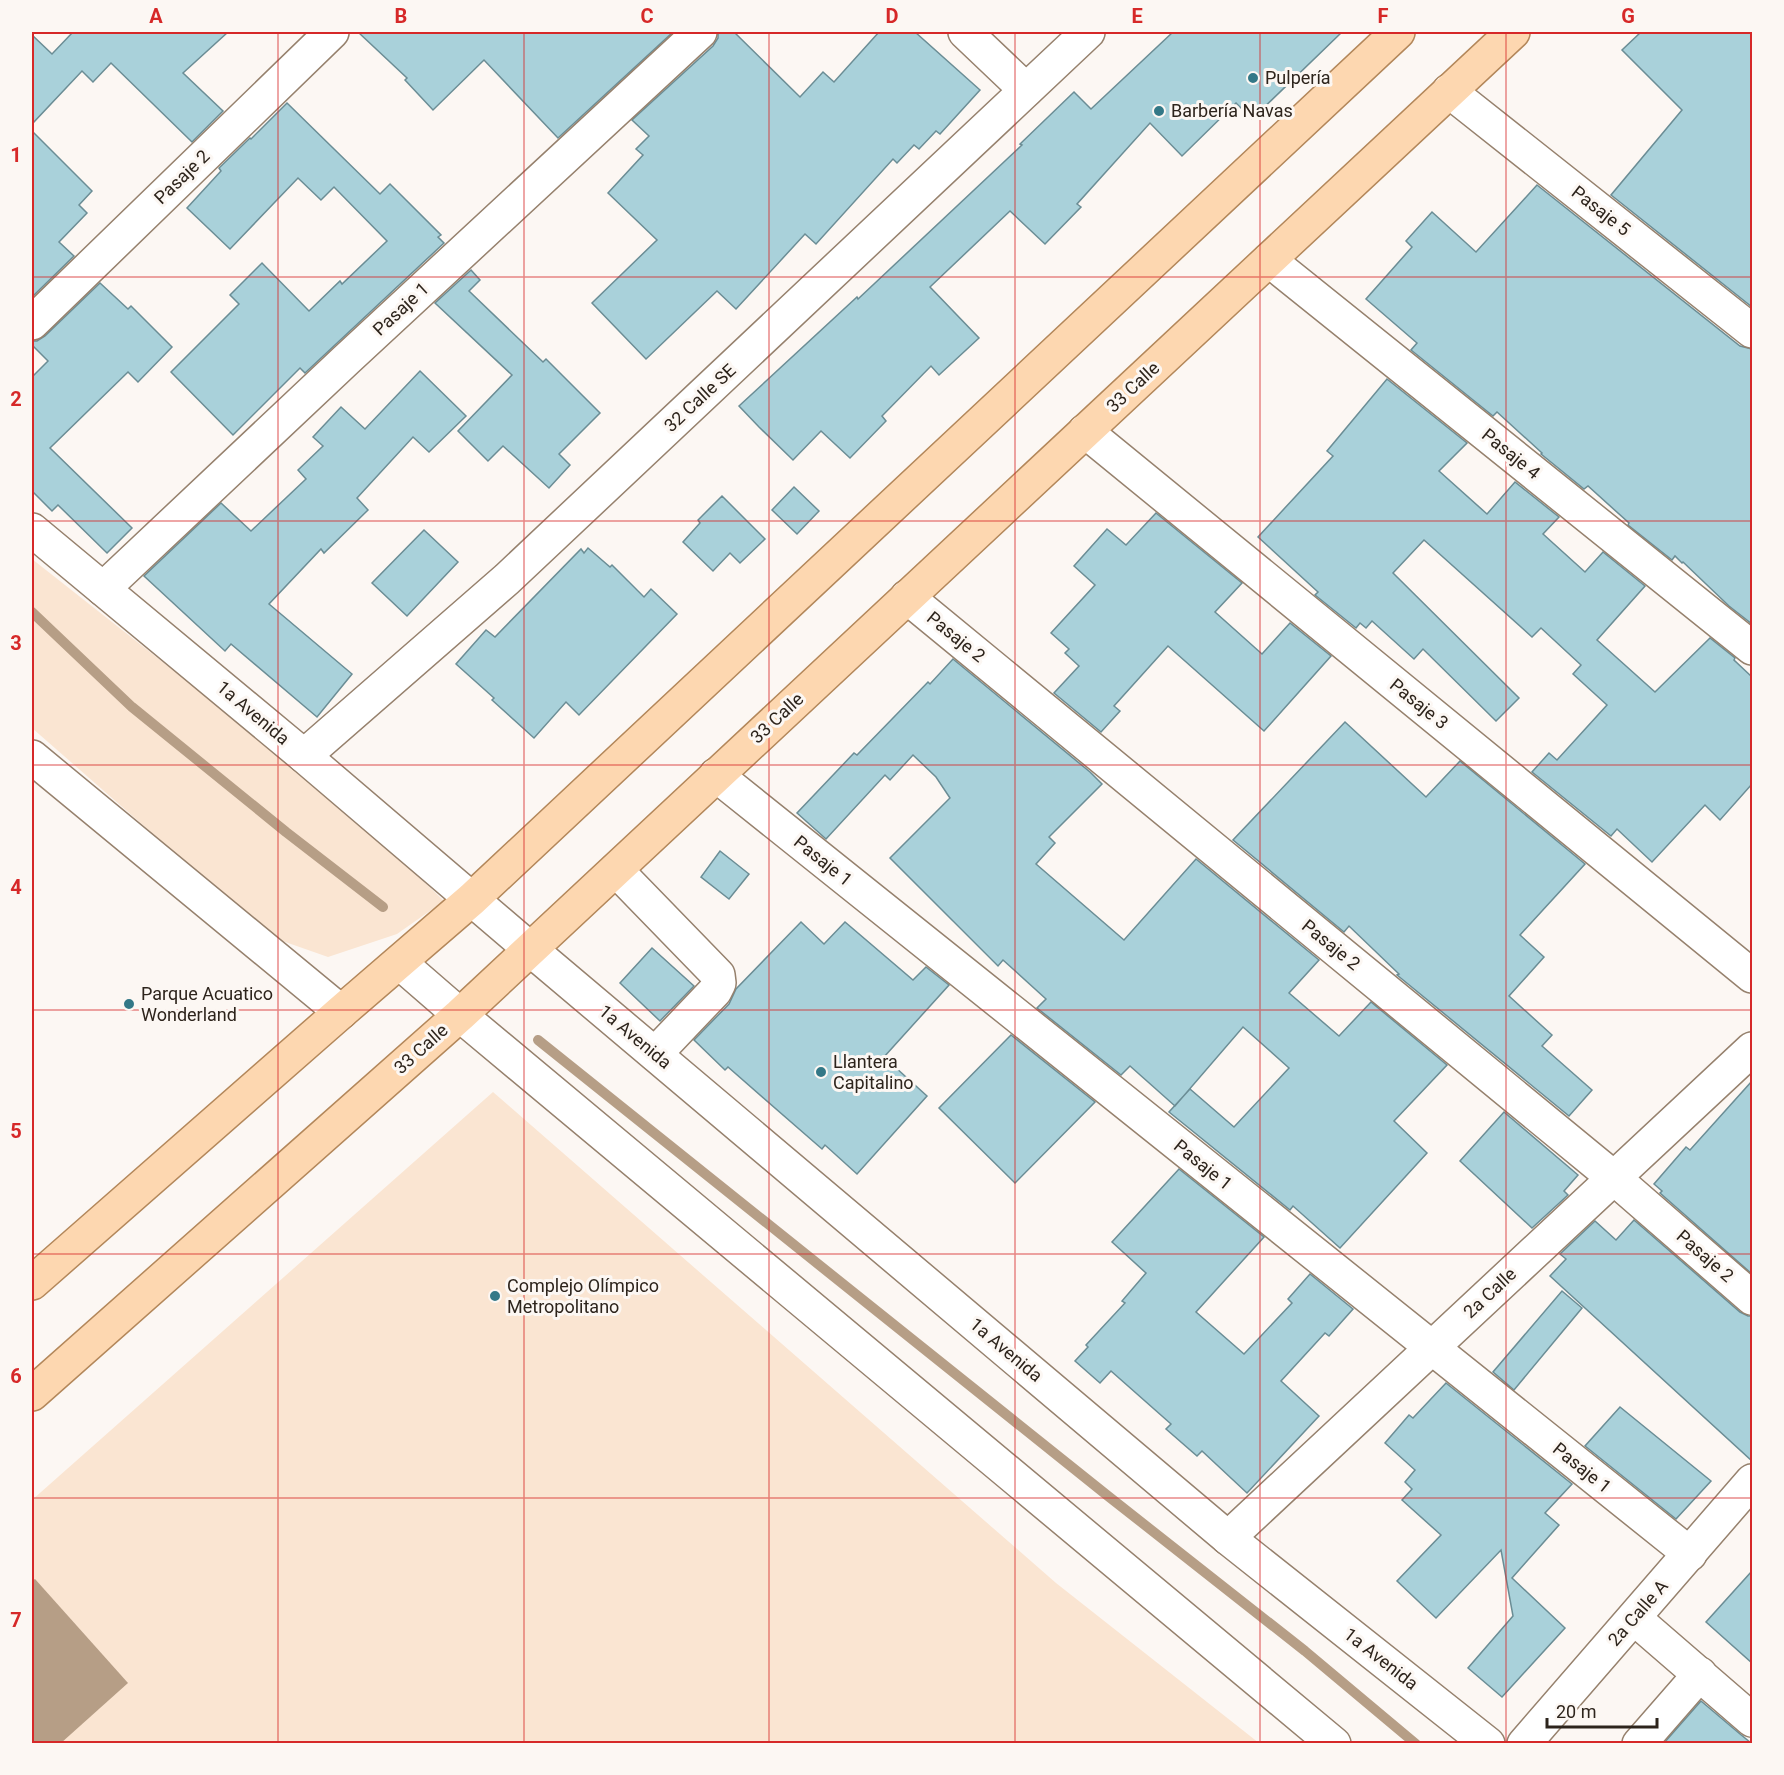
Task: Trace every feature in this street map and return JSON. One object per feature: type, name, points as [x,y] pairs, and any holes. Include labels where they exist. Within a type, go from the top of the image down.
[{"type":"main road","points":[[32,1284],[472,899],[1398,32]]},
{"type":"main road","name":"33 Calle","points":[[32,1394],[460,1015],[1513,32]]},
{"type":"street","name":"Pasaje 2","points":[[32,323],[332,32]]},
{"type":"street","name":"Pasaje 1","points":[[103,589],[700,32]]},
{"type":"street","points":[[965,32],[1026,90]]},
{"type":"street","name":"32 Calle SE","points":[[304,756],[507,579],[1088,32]]},
{"type":"street","name":"Pasaje 5","points":[[1449,91],[1752,331]]},
{"type":"street","name":"Pasaje 4","points":[[1269,260],[1752,648]]},
{"type":"street","name":"Pasaje 3","points":[[1085,431],[1752,976]]},
{"type":"street","name":"1a Avenida","points":[[32,530],[304,756],[1228,1538],[1488,1743]]},
{"type":"street","name":"Pasaje 2","points":[[907,597],[1614,1178],[1752,1298]]},
{"type":"street","points":[[32,758],[341,1012]]},
{"type":"street","name":"Pasaje 1","points":[[716,775],[1690,1554]]},
{"type":"street","points":[[616,870],[718,975],[719,983],[715,991],[655,1054]]},
{"type":"street","points":[[400,963],[1318,1738]]},
{"type":"street","name":"2a Calle","points":[[1228,1538],[1752,1049]]},
{"type":"street","name":"2a Calle A","points":[[1524,1743],[1690,1554],[1747,1497]]},
{"type":"street","points":[[1634,1618],[1752,1720]]},
{"type":"street","points":[[1639,1743],[1700,1674]]},
{"type":"shaded area","points":[[32,559],[343,804],[444,901],[397,934],[328,957],[271,937],[32,728]]},
{"type":"shaded area","name":"Complejo Olímpico Metropolitano","points":[[493,1092],[1056,1583],[1259,1743],[32,1743],[32,1500]]},
{"type":"shaded area","points":[[35,1579],[128,1683],[61,1743],[32,1743],[32,1581]]},
{"type":"building","points":[[73,32],[228,32],[183,73],[223,111],[192,142],[111,63],[93,82],[82,71],[32,124],[32,35],[52,54]]},
{"type":"building","points":[[358,32],[673,32],[558,138],[484,60],[433,110],[405,80],[407,78]]},
{"type":"building","points":[[718,32],[734,32],[800,97],[823,72],[834,82],[879,32],[915,32],[980,90],[940,134],[936,131],[919,149],[914,145],[897,163],[893,159],[816,244],[805,234],[736,309],[717,291],[646,359],[592,303],[657,240],[608,193],[643,155],[636,149],[649,136],[632,120],[713,46],[718,38]]},
{"type":"building","points":[[1173,32],[1342,32],[1252,119],[1236,103],[1182,156],[1150,123],[1077,204],[1081,207],[1045,244],[1010,211],[930,287],[979,338],[939,375],[931,366],[882,416],[886,421],[850,458],[821,431],[793,460],[739,406],[857,297],[858,299],[1022,145],[1020,144],[1074,92],[1091,109]]},
{"type":"building","points":[[1641,32],[1752,32],[1752,307],[1611,195],[1682,110],[1622,50]]},
{"type":"building","points":[[287,103],[380,194],[390,184],[441,235],[438,237],[444,243],[305,373],[300,368],[233,435],[171,372],[239,304],[230,295],[262,263],[309,311],[340,281],[342,284],[387,241],[334,187],[321,200],[298,178],[230,249],[187,208],[221,171],[219,168]]},
{"type":"building","points":[[32,131],[92,191],[79,205],[87,213],[59,242],[74,256],[32,297]]},
{"type":"building","points":[[1537,185],[1740,346],[1752,349],[1752,624],[1729,606],[1683,562],[1675,556],[1672,560],[1628,525],[1629,523],[1588,486],[1584,489],[1541,454],[1497,412],[1493,416],[1411,350],[1417,343],[1366,299],[1412,247],[1406,241],[1432,212],[1476,252]]},
{"type":"building","points":[[471,270],[480,280],[469,291],[543,362],[546,359],[600,413],[559,454],[570,465],[549,488],[503,446],[488,461],[458,431],[512,375],[435,303]]},
{"type":"building","points":[[100,283],[128,309],[131,306],[172,347],[138,382],[128,372],[50,448],[132,528],[107,553],[58,505],[52,511],[32,491],[32,377],[48,361],[32,345],[32,341],[45,336]]},
{"type":"building","points":[[420,371],[466,416],[429,452],[413,437],[357,498],[368,510],[324,553],[321,549],[269,604],[352,674],[317,717],[231,644],[225,651],[144,576],[221,503],[251,531],[306,479],[298,470],[323,446],[313,437],[341,407],[365,429]]},
{"type":"building","points":[[1387,379],[1467,443],[1439,471],[1487,514],[1515,482],[1559,517],[1543,534],[1585,572],[1603,552],[1645,586],[1597,640],[1655,692],[1710,638],[1735,658],[1734,660],[1752,677],[1752,784],[1720,820],[1705,805],[1652,862],[1617,829],[1611,836],[1532,772],[1549,753],[1557,760],[1607,705],[1573,674],[1581,665],[1541,628],[1532,637],[1424,540],[1393,573],[1519,698],[1496,721],[1423,649],[1414,659],[1372,621],[1366,628],[1360,623],[1356,628],[1315,595],[1318,592],[1258,537],[1333,456],[1327,451]]},
{"type":"building","points":[[794,487],[819,511],[797,534],[772,510]]},
{"type":"building","points":[[722,496],[765,539],[740,563],[730,553],[713,571],[683,542],[700,523],[698,520]]},
{"type":"building","points":[[1156,513],[1242,583],[1215,612],[1262,654],[1290,623],[1331,656],[1264,731],[1168,646],[1114,706],[1120,711],[1101,732],[1054,693],[1079,666],[1065,653],[1069,649],[1051,633],[1095,585],[1074,566],[1107,529],[1126,545]]},
{"type":"building","points":[[424,530],[458,562],[407,616],[372,583]]},
{"type":"building","points":[[588,548],[610,567],[612,565],[644,597],[651,589],[677,614],[579,715],[566,702],[534,738],[456,664],[486,630],[495,637],[581,549],[584,553]]},
{"type":"building","points":[[953,659],[1102,784],[1049,837],[1055,843],[1036,864],[1124,940],[1196,859],[1319,960],[1289,993],[1339,1036],[1371,1002],[1447,1065],[1394,1121],[1427,1153],[1340,1248],[1293,1206],[1290,1210],[1169,1112],[1175,1106],[1130,1066],[1121,1075],[1037,1008],[1046,999],[1003,960],[998,966],[890,858],[950,798],[936,777],[913,755],[890,780],[885,775],[826,839],[797,813],[854,753],[857,755]],"holes":[[[1243,1027],[1289,1068],[1234,1127],[1190,1089],[1184,1096]]]},
{"type":"building","points":[[1345,722],[1426,797],[1460,761],[1585,864],[1520,935],[1544,957],[1509,996],[1552,1035],[1542,1046],[1592,1090],[1569,1116],[1397,975],[1399,974],[1349,926],[1344,932],[1233,840]]},
{"type":"building","points":[[720,851],[749,874],[729,899],[701,877]]},
{"type":"building","points":[[801,922],[824,944],[845,922],[913,980],[926,967],[949,985],[884,1057],[927,1096],[857,1174],[825,1145],[822,1149],[728,1067],[725,1070],[694,1040],[729,1004],[736,989]]},
{"type":"building","points":[[652,948],[694,986],[660,1021],[620,983]]},
{"type":"building","points":[[1011,1035],[1095,1102],[1015,1183],[939,1108]]},
{"type":"building","points":[[1752,1081],[1752,1274],[1660,1193],[1662,1191],[1654,1184],[1686,1147],[1690,1150]]},
{"type":"building","points":[[1504,1112],[1578,1175],[1564,1191],[1568,1195],[1532,1228],[1460,1161]]},
{"type":"building","points":[[1179,1169],[1264,1237],[1196,1312],[1244,1354],[1292,1303],[1288,1299],[1310,1274],[1353,1309],[1329,1336],[1325,1333],[1281,1381],[1319,1416],[1247,1493],[1202,1451],[1197,1456],[1166,1429],[1171,1424],[1111,1371],[1100,1383],[1075,1361],[1088,1347],[1086,1345],[1125,1303],[1122,1301],[1146,1273],[1112,1242]]},
{"type":"building","points":[[1634,1220],[1740,1312],[1752,1316],[1752,1461],[1550,1276],[1566,1259],[1560,1254],[1595,1221],[1616,1240]]},
{"type":"building","points":[[1562,1291],[1582,1308],[1514,1390],[1493,1372]]},
{"type":"building","points":[[1446,1383],[1572,1484],[1545,1513],[1559,1525],[1512,1578],[1565,1628],[1502,1697],[1468,1668],[1513,1616],[1501,1550],[1436,1618],[1397,1581],[1441,1535],[1402,1500],[1412,1489],[1405,1482],[1415,1470],[1385,1443],[1409,1415],[1413,1418]]},
{"type":"building","points":[[1620,1407],[1711,1481],[1676,1519],[1585,1446]]},
{"type":"building","points":[[1752,1571],[1752,1663],[1706,1622]]},
{"type":"building","points":[[1701,1701],[1740,1734],[1751,1743],[1664,1743]]},
{"type":"waterway","points":[[32,612],[132,707],[383,907]]},
{"type":"waterway","points":[[538,1040],[1305,1651],[1416,1744]]},
{"type":"place","name":"Pulpería","points":[[1253,78]]},
{"type":"place","name":"Barbería Navas","points":[[1159,111]]},
{"type":"place","name":"Parque Acuatico Wonderland","points":[[129,1004]]},
{"type":"place","name":"Llantera Capitalino","points":[[821,1072]]},
{"type":"place","name":"Complejo Olímpico Metropolitano","points":[[495,1296]]}]
